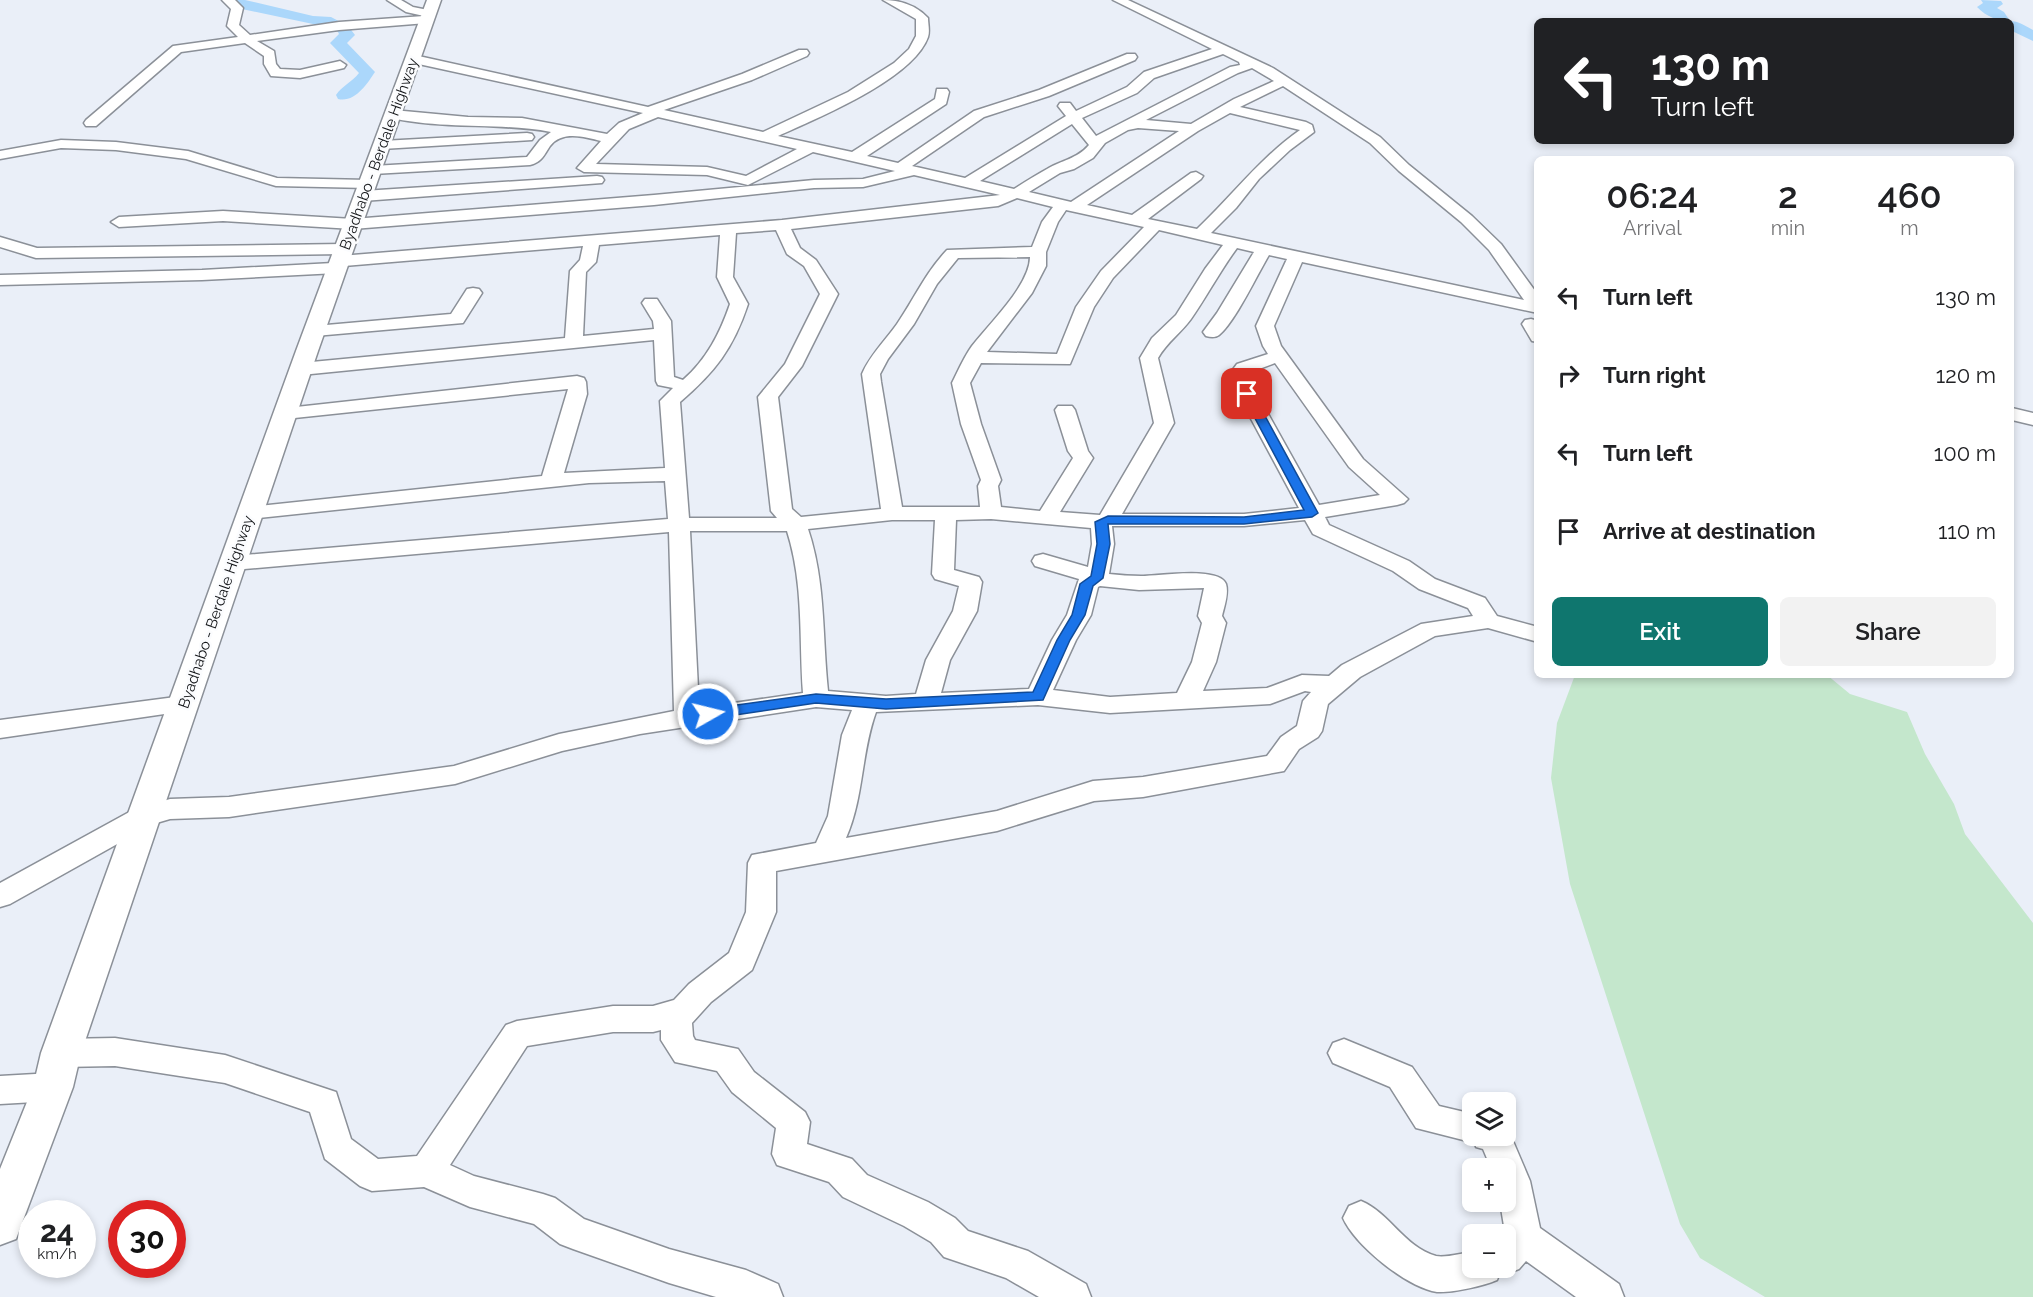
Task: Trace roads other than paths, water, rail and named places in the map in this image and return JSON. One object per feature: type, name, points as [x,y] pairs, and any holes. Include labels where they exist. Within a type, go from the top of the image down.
[{"type":"main road","name":"Byadhabo - Berdale Highway","points":[[0,1224],[57,1070],[285,413],[430,11]]},
{"type":"street","points":[[228,0],[237,8],[233,26],[260,50],[270,54],[270,64],[276,73],[300,74],[340,65]]},
{"type":"street","points":[[393,0],[410,10],[430,11]]},
{"type":"street","points":[[764,137],[843,100],[892,71],[910,54],[922,38],[922,18],[915,12],[889,0]]},
{"type":"street","points":[[1119,0],[1284,81],[1375,140],[1387,154],[1432,190],[1495,247],[1534,315]]},
{"type":"street","points":[[91,123],[177,49],[347,27],[430,11]]},
{"type":"street","points":[[968,182],[1074,117],[1132,90],[1149,75],[1224,50]]},
{"type":"street","points":[[748,181],[707,171],[584,168],[624,126],[654,111],[802,53]]},
{"type":"street","points":[[118,222],[223,216],[353,224],[863,183],[907,168],[979,114],[1044,93],[1131,57]]},
{"type":"street","points":[[414,58],[1069,204],[1296,258],[1534,318]]},
{"type":"street","points":[[0,280],[202,275],[340,260],[782,225],[998,201],[1088,155],[1096,145],[1124,126],[1247,66],[1245,60]]},
{"type":"street","points":[[991,513],[988,486],[991,480],[971,424],[960,383],[978,351],[1023,293],[1038,266],[1038,252],[1050,222],[1069,204],[1193,128],[1262,90],[1284,81]]},
{"type":"street","points":[[855,157],[941,101],[942,92]]},
{"type":"street","points":[[1044,93],[1061,103],[1096,145]]},
{"type":"street","points":[[1200,235],[1231,205],[1254,176],[1285,147],[1307,132],[1307,128],[1301,125],[1228,108]]},
{"type":"street","points":[[393,114],[468,121],[522,122],[610,139]]},
{"type":"street","points":[[1124,126],[1138,124],[1193,128]]},
{"type":"street","points":[[382,145],[550,136],[572,132]]},
{"type":"street","points":[[368,183],[536,159],[550,136]]},
{"type":"street","points":[[0,155],[61,144],[116,146],[188,155],[276,182],[320,184],[368,183],[495,187],[597,180]]},
{"type":"street","points":[[687,717],[687,650],[670,401],[700,375],[729,334],[740,304],[728,290],[723,272],[721,229],[730,192],[811,147]]},
{"type":"street","points":[[495,187],[506,162]]},
{"type":"street","points":[[1136,220],[1196,176]]},
{"type":"street","points":[[782,225],[793,251],[810,263],[828,294],[793,366],[768,397],[782,512],[796,524],[804,549],[812,597],[812,655],[816,699]]},
{"type":"street","points":[[976,357],[1064,360],[1085,307],[1107,275],[1155,225]]},
{"type":"street","points":[[574,341],[578,271],[588,262],[592,240]]},
{"type":"street","points":[[0,242],[36,253],[340,260]]},
{"type":"street","points":[[1038,697],[1078,615],[1087,584],[1097,578],[1103,544],[1104,521],[1164,423],[1149,358],[1158,342],[1183,318],[1213,269],[1233,243]]},
{"type":"street","points":[[1212,332],[1225,315],[1263,251]]},
{"type":"street","points":[[892,514],[870,376],[892,339],[909,318],[923,290],[939,267],[953,254],[1038,252]]},
{"type":"street","points":[[233,563],[680,525],[796,524],[892,514],[946,512],[1104,521],[1244,520],[1312,513],[1397,499],[1356,463],[1272,346],[1265,326],[1280,299],[1296,258]]},
{"type":"street","points":[[315,331],[457,319],[473,293]]},
{"type":"street","points":[[651,303],[663,321],[665,381],[687,386]]},
{"type":"street","points":[[301,369],[662,334]]},
{"type":"street","points":[[1279,356],[1244,368],[1237,376],[1321,529],[1401,566],[1427,584],[1477,603],[1488,621]]},
{"type":"street","points":[[285,413],[577,382],[577,394],[551,481]]},
{"type":"street","points":[[1046,518],[1061,490],[1071,484],[1083,458],[1078,451],[1065,410]]},
{"type":"street","points":[[2014,414],[2033,419]]},
{"type":"street","points":[[250,513],[589,477],[675,474]]},
{"type":"street","points":[[926,702],[938,660],[965,611],[971,582],[943,574],[946,512]]},
{"type":"street","points":[[1043,561],[1097,578],[1139,583],[1197,580],[1208,581],[1215,585],[1215,597],[1210,616],[1214,623],[1209,645],[1186,701]]},
{"type":"street","points":[[1073,1297],[1015,1263],[957,1245],[943,1230],[916,1214],[855,1186],[840,1170],[789,1154],[793,1122],[743,1082],[727,1059],[686,1052],[677,1040],[676,1019],[700,993],[741,962],[761,912],[762,863],[997,821],[1093,791],[1143,787],[1275,764],[1290,743],[1309,731],[1316,701],[1351,671],[1429,628],[1488,621],[1534,634]]},
{"type":"street","points":[[0,896],[143,817],[170,809],[229,807],[455,775],[559,743],[640,724],[816,699],[926,702],[1038,697],[1110,705],[1270,696],[1302,683],[1335,685]]},
{"type":"street","points":[[827,850],[842,816],[855,735],[867,702]]},
{"type":"street","points":[[0,729],[183,704]]},
{"type":"street","points":[[426,1171],[458,1126],[489,1072],[517,1035],[613,1019],[653,1018],[685,1010]]},
{"type":"street","points":[[0,1090],[115,1052],[225,1069],[324,1102],[337,1148],[372,1175],[426,1171],[470,1191],[543,1210],[573,1232],[749,1294]]},
{"type":"street","points":[[1344,1053],[1401,1077],[1428,1118],[1462,1126]]},
{"type":"street","points":[[1498,1146],[1513,1180],[1514,1224]]},
{"type":"street","points":[[1361,1218],[1403,1259],[1437,1274],[1462,1271]]},
{"type":"street","points":[[1516,1248],[1606,1297]]},
{"type":"waterway","points":[[238,0],[242,5],[313,20],[326,20],[343,29],[347,35],[338,43],[367,72],[359,84],[344,95]]},
{"type":"waterway","points":[[1988,0],[1996,4],[1984,7],[2001,18]]},
{"type":"waterway","points":[[2014,26],[2033,36]]}]
